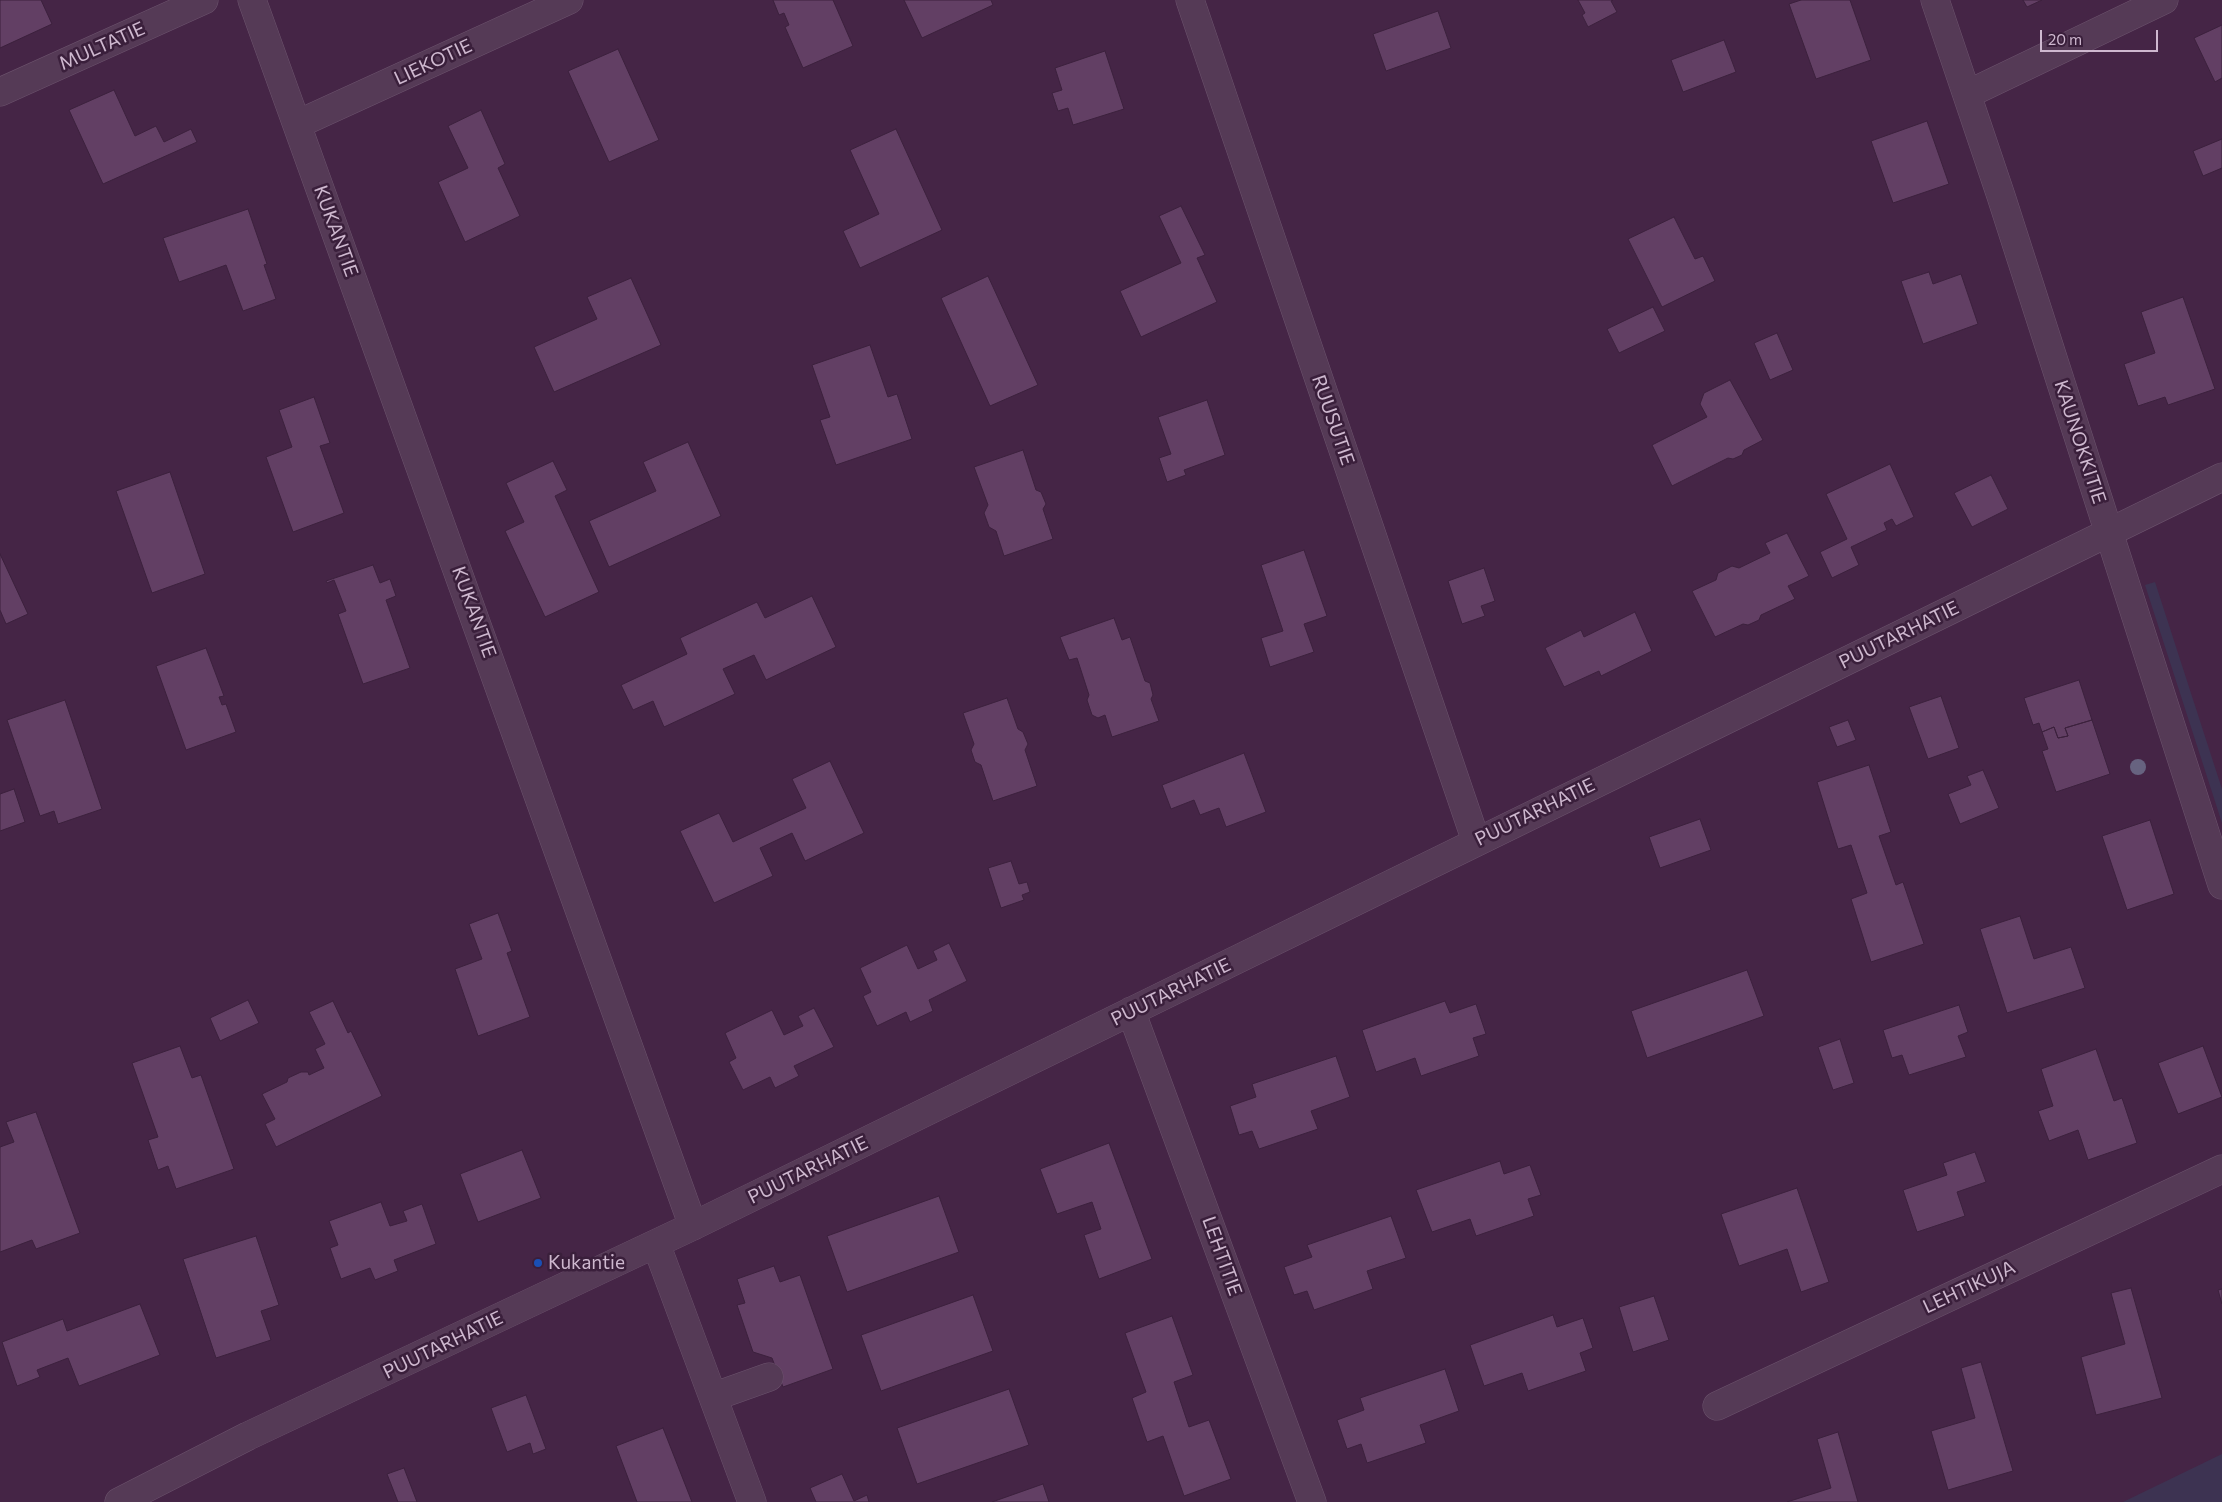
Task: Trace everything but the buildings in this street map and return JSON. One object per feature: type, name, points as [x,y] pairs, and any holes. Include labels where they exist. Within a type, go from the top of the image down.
[{"type":"street","name":"MULTATIE","points":[[0,92],[204,0]]},
{"type":"street","name":"KUKANTIE","points":[[252,0],[693,1226]]},
{"type":"street","name":"LIEKOTIE","points":[[298,124],[569,0]]},
{"type":"street","name":"RUUSUTIE","points":[[1190,0],[1476,840]]},
{"type":"street","name":"KAUNOKKITIE","points":[[1936,0],[1968,94],[2222,885]]},
{"type":"street","points":[[1968,94],[2164,0]]},
{"type":"street","name":"PUUTARHATIE","points":[[119,1502],[248,1436],[693,1226],[1476,840],[2222,477]]},
{"type":"street","name":"LEHTITIE","points":[[1131,1011],[1312,1502]]},
{"type":"street","name":"LEHTIKUJA","points":[[1716,1406],[2222,1169]]},
{"type":"street","points":[[656,1244],[752,1502]]},
{"type":"street","points":[[713,1397],[769,1377]]},
{"type":"shaded area","points":[[2155,582],[2222,789],[2222,823],[2145,585]]},
{"type":"shaded area","points":[[2222,1454],[2222,1502],[2123,1502]]},
{"type":"place","name":"Kukantie","points":[[538,1263]]}]
